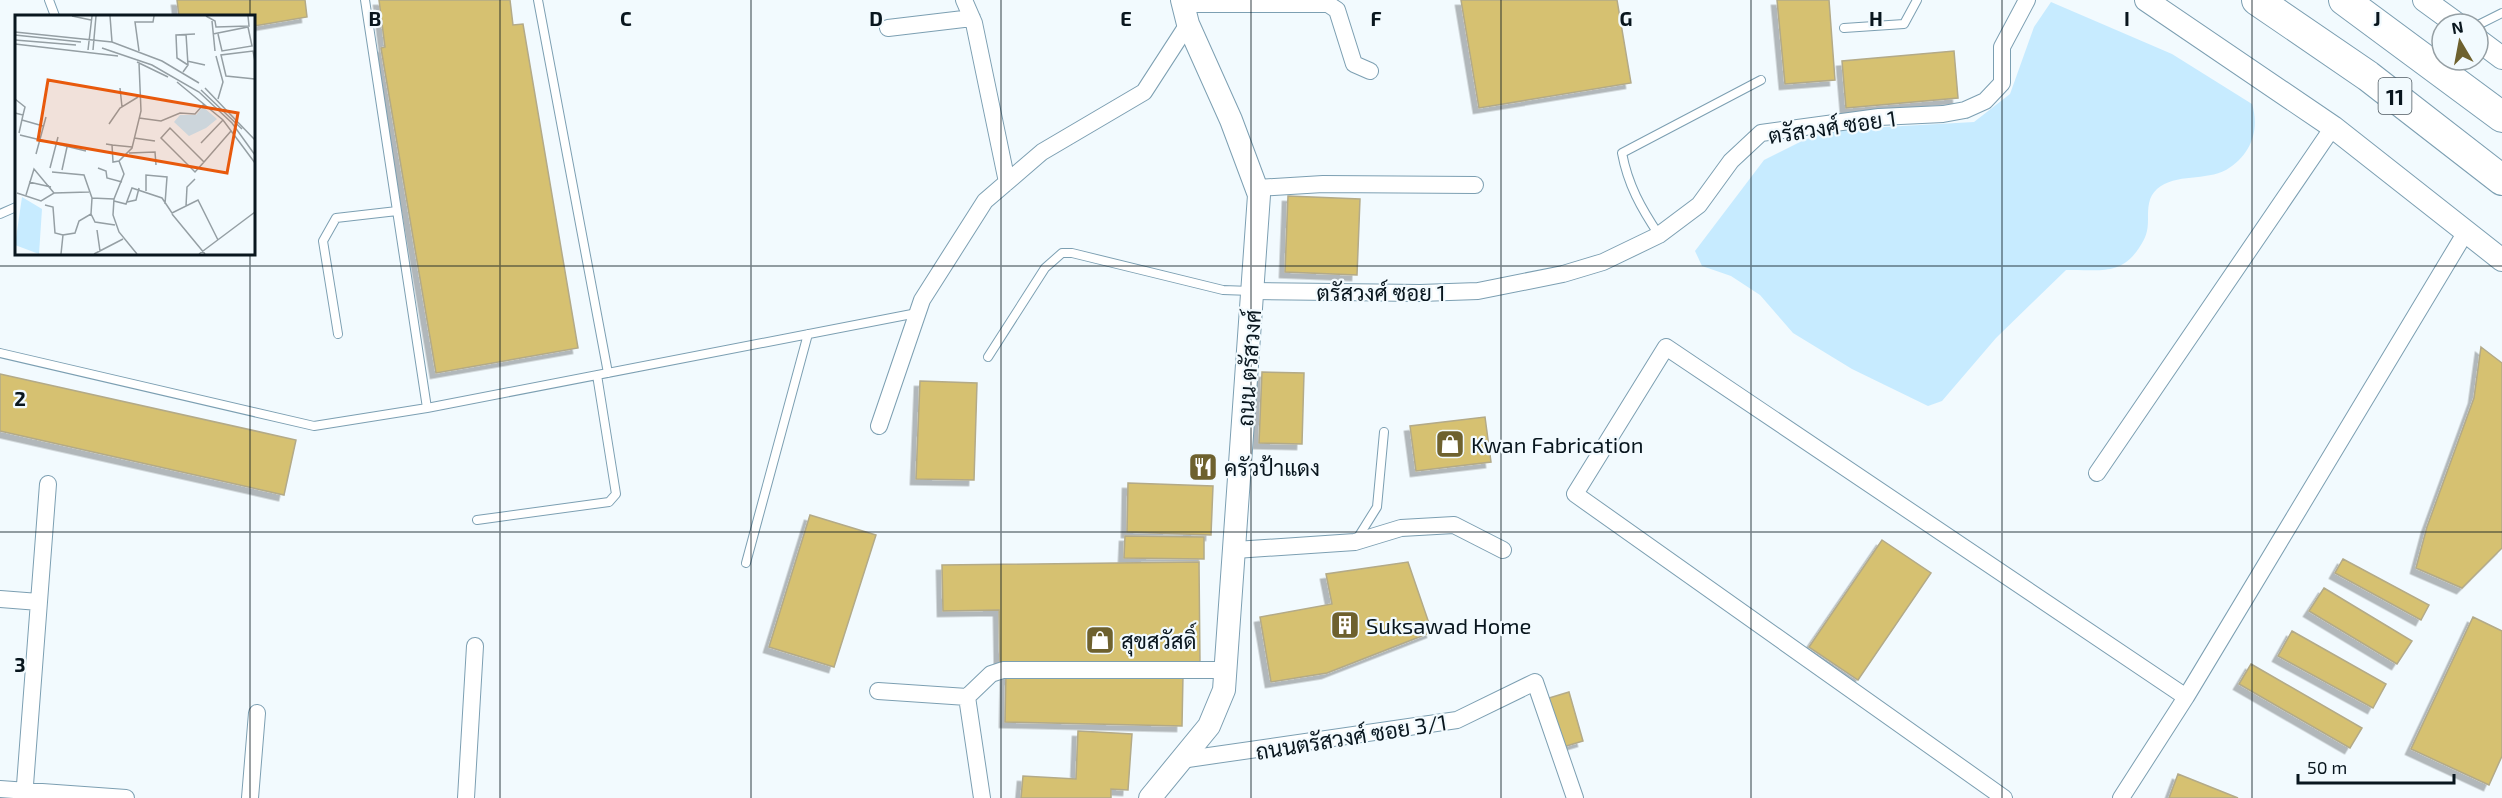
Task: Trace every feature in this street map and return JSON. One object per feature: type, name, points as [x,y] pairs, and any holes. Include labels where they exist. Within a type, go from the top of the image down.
[{"type":"highway","name":"11","points":[[2258,0],[2368,76],[2502,180]]},
{"type":"highway","name":"11","points":[[2344,0],[2502,117]]},
{"type":"street","points":[[964,0],[972,18],[1007,182]]},
{"type":"street","name":"ตรัสวงศ์ ซอย 1","points":[[1254,291],[1420,293],[1478,291],[1541,280],[1603,262],[1659,235],[1699,205],[1731,161],[1761,133],[1879,117],[1943,114],[1965,110],[1986,101],[2002,83],[2002,46],[2027,0]]},
{"type":"street","points":[[2146,0],[2333,127],[2468,230],[2502,260]]},
{"type":"street","points":[[2424,0],[2440,12]]},
{"type":"street","points":[[879,426],[922,300],[985,201],[1042,152],[1144,92],[1184,9],[1328,4],[1337,10],[1354,64],[1370,71]]},
{"type":"street","name":"ถนน ตรัสวงศ์","points":[[1150,798],[1209,726],[1224,690],[1259,195],[1184,9]]},
{"type":"street","points":[[888,27],[972,18]]},
{"type":"street","points":[[2097,474],[2333,127]]},
{"type":"street","points":[[1257,188],[1323,184],[1475,186]]},
{"type":"street","points":[[2121,798],[2186,697],[2468,230]]},
{"type":"street","points":[[2004,798],[1575,494],[1666,347],[2186,697]]},
{"type":"street","points":[[24,795],[48,484]]},
{"type":"street","points":[[1235,550],[1355,542],[1401,528],[1454,525],[1503,550]]},
{"type":"street","points":[[0,599],[39,602]]},
{"type":"street","points":[[466,798],[475,646]]},
{"type":"street","points":[[878,691],[967,697],[991,675],[1003,670],[1226,670]]},
{"type":"street","name":"ถนนตรัสวงศ์ ซอย 3/1","points":[[1181,760],[1457,720],[1534,682],[1575,798]]},
{"type":"street","points":[[967,697],[982,798]]},
{"type":"street","points":[[250,798],[257,713]]},
{"type":"street","points":[[0,789],[24,795],[126,798]]},
{"type":"lane","points":[[49,0],[55,15]]},
{"type":"lane","points":[[365,0],[427,408]]},
{"type":"lane","points":[[538,0],[608,373]]},
{"type":"lane","points":[[1844,28],[1904,24],[1917,0]]},
{"type":"lane","points":[[1659,235],[1637,202],[1627,178],[1622,153],[1761,80]]},
{"type":"lane","points":[[0,214],[15,207]]},
{"type":"lane","points":[[338,334],[323,241],[336,218],[397,211]]},
{"type":"lane","points":[[988,357],[1045,268],[1062,253],[1072,253],[1223,290],[1254,291]]},
{"type":"lane","points":[[0,353],[314,426],[427,408],[918,313]]},
{"type":"lane","points":[[746,563],[808,334]]},
{"type":"lane","points":[[477,520],[609,502],[616,494],[597,375]]},
{"type":"lane","points":[[1355,542],[1377,507],[1384,432]]},
{"type":"shaded area","points":[[2051,2],[2172,54],[2252,104],[2254,132],[2242,157],[2226,170],[2173,181],[2157,189],[2149,203],[2148,227],[2145,237],[2132,257],[2124,264],[2107,270],[2066,270],[1996,338],[1942,401],[1928,406],[1852,369],[1793,333],[1760,295],[1731,276],[1702,266],[1695,251],[1764,160],[1804,140],[1831,130],[1974,122],[2010,94],[2034,27]]},
{"type":"building","points":[[177,0],[305,0],[307,17],[255,26],[255,15],[179,15]]},
{"type":"building","points":[[379,0],[510,0],[513,25],[523,24],[578,348],[436,373],[381,48],[385,47]]},
{"type":"building","points":[[1461,0],[1617,0],[1631,83],[1479,108]]},
{"type":"building","points":[[1777,0],[1829,0],[1835,80],[1785,84]]},
{"type":"building","points":[[1954,51],[1958,98],[1846,108],[1842,61]]},
{"type":"building","points":[[1288,196],[1360,199],[1357,275],[1285,272]]},
{"type":"building","points":[[2481,347],[2502,363],[2502,548],[2462,588],[2416,568],[2427,527],[2474,398]]},
{"type":"building","points":[[1262,372],[1304,373],[1302,444],[1259,443]]},
{"type":"building","points":[[0,374],[296,440],[284,495],[0,431]]},
{"type":"building","points":[[920,381],[977,383],[974,480],[916,479]]},
{"type":"building","name":"Kwan Fabrication","points":[[1485,417],[1491,462],[1416,471],[1410,426]]},
{"type":"building","points":[[1128,483],[1213,486],[1211,535],[1127,532]]},
{"type":"building","points":[[810,515],[876,535],[834,667],[769,647]]},
{"type":"building","points":[[1125,536],[1204,537],[1204,559],[1124,558]]},
{"type":"building","points":[[1882,540],[1931,573],[1858,680],[1809,647]]},
{"type":"building","points":[[2343,559],[2429,605],[2421,620],[2335,573]]},
{"type":"building","name":"สุขสวัสดิ์","points":[[1199,562],[1200,666],[1000,668],[999,610],[943,611],[942,565]]},
{"type":"building","name":"Suksawad Home","points":[[1408,562],[1432,632],[1327,673],[1271,682],[1260,617],[1332,604],[1326,574]]},
{"type":"building","points":[[2324,588],[2412,641],[2397,664],[2309,611]]},
{"type":"building","points":[[2473,617],[2502,631],[2502,756],[2489,785],[2411,749]]},
{"type":"building","points":[[2292,631],[2386,684],[2373,708],[2278,656]]},
{"type":"building","points":[[2251,664],[2362,728],[2350,748],[2239,684]]},
{"type":"building","points":[[1006,672],[1183,675],[1182,726],[1005,722]]},
{"type":"building","points":[[1569,692],[1583,741],[1563,747],[1549,698]]},
{"type":"building","points":[[1078,731],[1132,734],[1128,790],[1111,789],[1111,798],[1021,798],[1023,776],[1076,779]]},
{"type":"building","points":[[2178,774],[2238,798],[2169,798]]},
{"type":"place","name":"Kwan Fabrication","points":[[1450,444]]},
{"type":"place","name":"ครัวป้าแดง","points":[[1203,467]]},
{"type":"place","name":"Suksawad Home","points":[[1345,625]]},
{"type":"place","name":"สุขสวัสดิ์","points":[[1100,640]]}]
